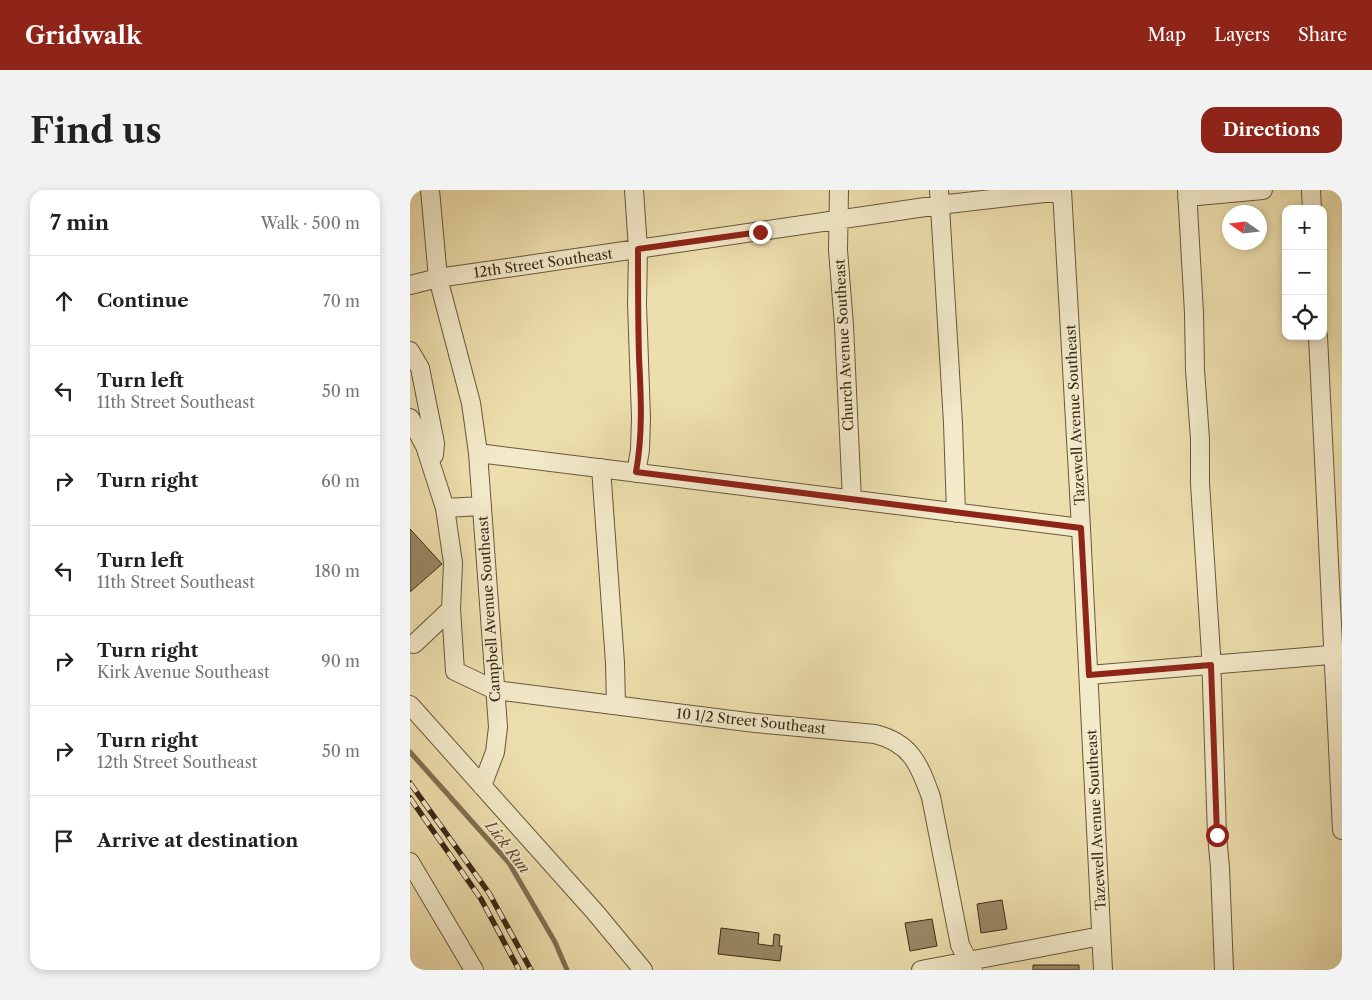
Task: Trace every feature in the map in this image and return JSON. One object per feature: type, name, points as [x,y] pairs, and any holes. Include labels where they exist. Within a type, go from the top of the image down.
[{"type":"street","name":"Campbell Avenue Southeast","points":[[430,190],[438,278],[471,403],[478,453],[498,728],[490,767],[482,786]]},
{"type":"street","points":[[634,190],[638,249],[637,304],[641,418],[640,450],[636,472]]},
{"type":"street","name":"Church Avenue Southeast","points":[[839,190],[838,220],[852,500]]},
{"type":"street","points":[[1224,970],[1211,665],[1200,483],[1200,439],[1187,194],[1263,190]]},
{"type":"street","points":[[1311,190],[1312,205]]},
{"type":"street","name":"12th Street Southeast","points":[[410,285],[438,278],[838,220],[939,197],[1062,191]]},
{"type":"street","name":"Tazewell Avenue Southeast","points":[[1062,191],[1089,675],[1103,970]]},
{"type":"street","points":[[939,197],[953,423],[956,513]]},
{"type":"street","points":[[1318,340],[1338,654],[1342,830]]},
{"type":"street","points":[[410,351],[420,368],[435,443],[433,471]]},
{"type":"street","points":[[410,418],[425,446],[445,508],[453,562],[451,609],[414,644]]},
{"type":"street","points":[[478,453],[1081,528]]},
{"type":"street","points":[[601,468],[615,663],[616,705]]},
{"type":"street","points":[[445,508],[482,506]]},
{"type":"street","name":"10 1/2 Street Southeast","points":[[451,609],[455,671],[495,690],[755,723],[875,734],[889,738],[902,745],[912,756],[923,774],[932,797],[960,945],[971,965]]},
{"type":"street","points":[[1089,675],[1338,654]]},
{"type":"street","points":[[410,705],[595,912],[642,970]]},
{"type":"street","points":[[410,862],[474,970]]},
{"type":"street","points":[[921,970],[971,965],[1101,936]]},
{"type":"building","points":[[410,529],[442,564],[410,592]]},
{"type":"building","points":[[1002,900],[1007,929],[981,933],[977,904]]},
{"type":"building","points":[[932,919],[937,946],[910,951],[905,923]]},
{"type":"building","points":[[721,928],[759,933],[758,944],[773,946],[774,934],[780,935],[779,946],[782,946],[780,961],[718,954]]},
{"type":"building","points":[[1033,965],[1079,965],[1079,970],[1033,970]]},
{"type":"waterway","name":"Lick Run","points":[[410,752],[509,863],[555,942],[567,970]]},
{"type":"railway","points":[[410,783],[489,893],[531,970]]},
{"type":"railway","points":[[410,798],[481,899],[519,970]]},
{"type":"route","points":[[760,232],[638,249],[637,304],[641,418],[640,450],[636,472],[1081,528],[1089,675],[1211,665],[1217,835]]}]
